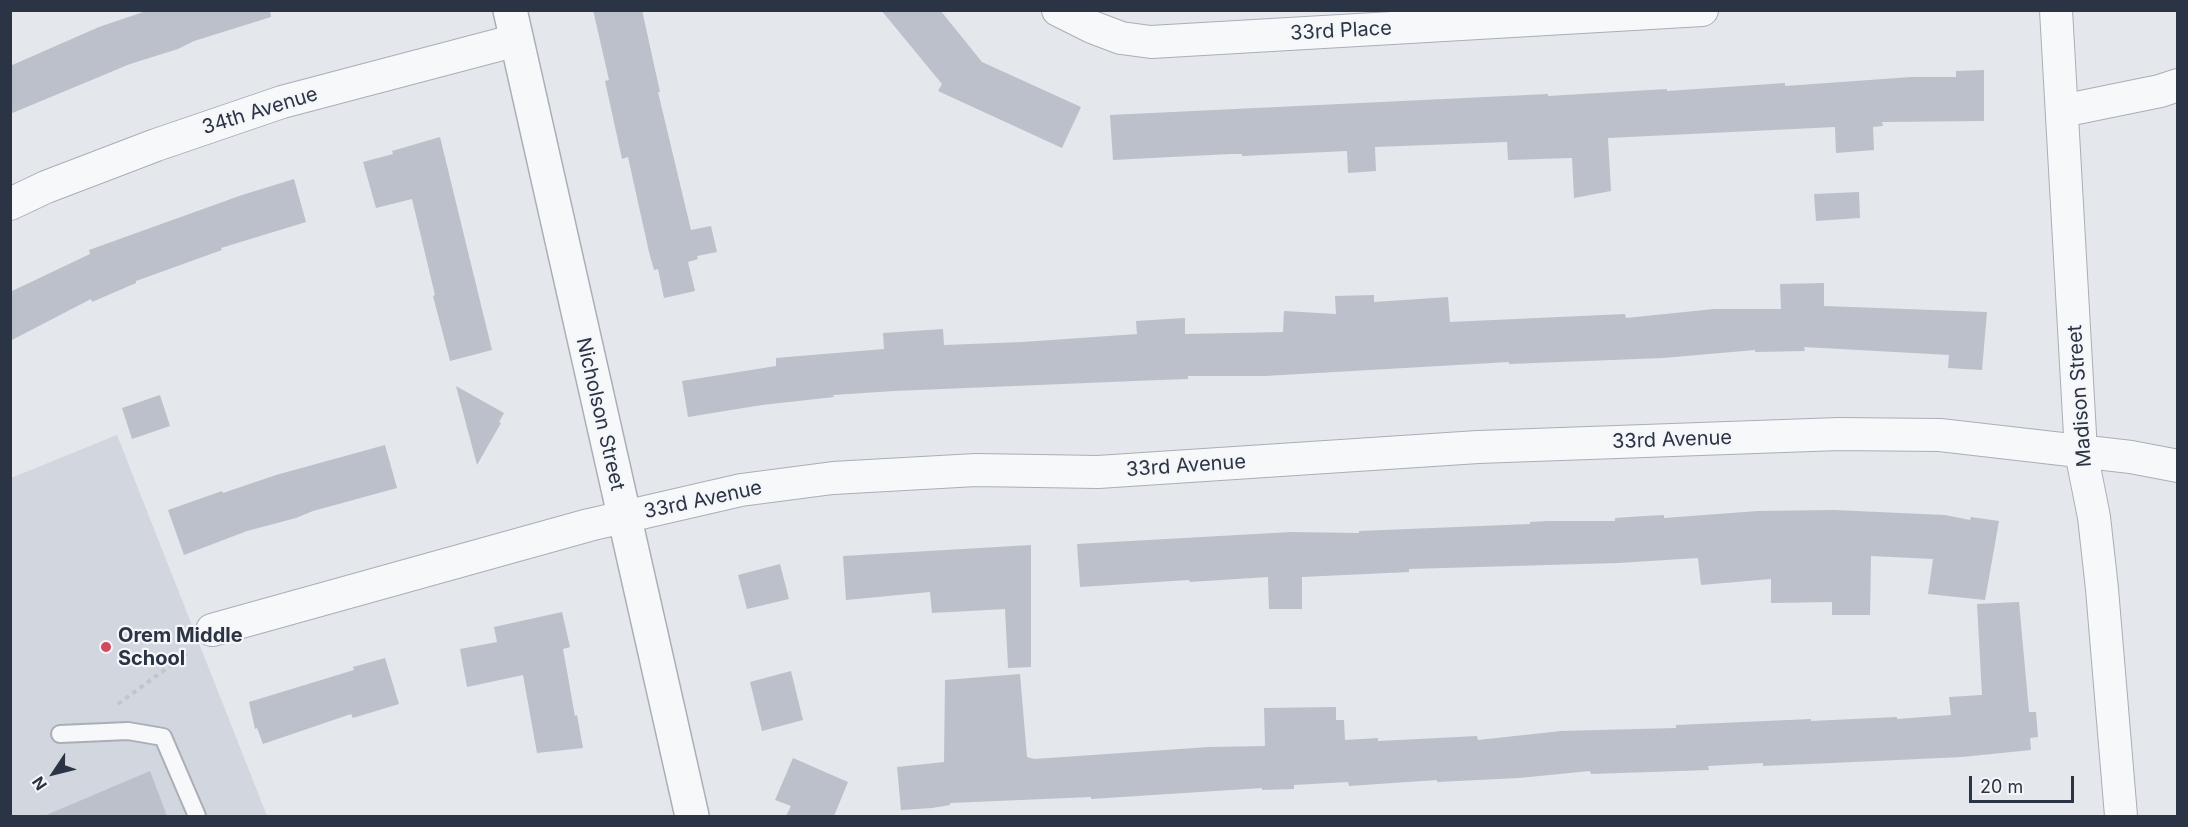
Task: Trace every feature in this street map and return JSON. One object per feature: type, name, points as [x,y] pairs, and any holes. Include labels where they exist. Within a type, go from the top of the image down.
[{"type":"street","name":"33rd Place","points":[[1058,10],[1121,38],[1151,42],[1702,10]]},
{"type":"street","name":"Madison Street","points":[[2056,10],[2081,452],[2094,518],[2102,589],[2121,816]]},
{"type":"street","name":"34th Avenue","points":[[10,204],[46,187],[156,145],[513,25]]},
{"type":"street","name":"Nicholson Street","points":[[513,25],[692,816]]},
{"type":"street","points":[[2062,111],[2160,91],[2178,84]]},
{"type":"street","name":"33rd Avenue","points":[[202,640],[623,518],[741,490],[833,478],[976,470],[1098,472],[1478,447],[1839,434],[1940,435],[2131,458],[2178,466]]},
{"type":"lane","points":[[60,734],[128,731],[164,737],[197,816]]},
{"type":"path","points":[[79,733],[202,640]]},
{"type":"shaded area","name":"Orem Middle School","points":[[117,435],[267,816],[11,816],[11,478]]},
{"type":"building","points":[[149,10],[270,10],[271,17],[130,64],[10,114],[10,66],[99,27]]},
{"type":"building","points":[[593,10],[642,10],[660,92],[658,92],[691,230],[711,226],[717,252],[697,256],[698,259],[688,262],[695,291],[664,298],[658,269],[654,270],[649,252],[628,157],[622,159],[605,81],[609,80]]},
{"type":"building","points":[[881,10],[940,10],[982,62],[1081,107],[1062,148],[938,91],[942,84]]},
{"type":"building","points":[[1984,70],[1984,121],[1882,122],[1883,126],[1873,127],[1874,150],[1836,153],[1835,127],[1608,138],[1611,191],[1574,198],[1572,158],[1508,160],[1507,142],[1375,147],[1376,171],[1348,173],[1347,151],[1113,160],[1110,115],[1548,94],[1548,96],[1667,89],[1667,91],[1785,83],[1785,86],[1911,77],[1956,77],[1956,71]]},
{"type":"building","points":[[440,137],[492,350],[450,361],[412,199],[376,208],[363,162]]},
{"type":"building","points":[[294,179],[306,222],[221,248],[222,250],[136,281],[136,283],[92,302],[91,299],[10,341],[10,292],[90,254],[89,250],[242,195]]},
{"type":"building","points":[[1859,192],[1860,218],[1816,221],[1814,194]]},
{"type":"building","points":[[1824,283],[1824,306],[1987,312],[1982,370],[1948,368],[1949,355],[1804,347],[1805,351],[1755,352],[1755,350],[1663,358],[1509,364],[1509,362],[1265,376],[1188,376],[1188,379],[894,391],[833,395],[834,397],[762,405],[688,417],[682,381],[776,366],[776,358],[884,349],[883,333],[943,329],[944,345],[1023,342],[1137,334],[1136,321],[1185,318],[1185,334],[1283,332],[1284,311],[1336,314],[1335,296],[1374,295],[1374,302],[1448,297],[1450,322],[1625,314],[1626,318],[1714,309],[1781,309],[1780,284]]},
{"type":"building","points":[[456,386],[504,413],[499,422],[501,423],[477,465]]},
{"type":"building","points":[[160,395],[170,426],[132,439],[122,408]]},
{"type":"building","points":[[385,445],[397,488],[247,531],[184,555],[168,510],[222,491],[223,493],[276,475]]},
{"type":"building","points":[[1834,510],[1945,515],[1970,520],[1971,517],[1999,521],[1985,600],[1928,594],[1933,559],[1871,556],[1870,615],[1832,615],[1832,602],[1771,603],[1771,579],[1701,585],[1698,558],[1618,563],[1409,569],[1409,572],[1302,577],[1302,609],[1269,609],[1268,577],[1080,587],[1077,544],[1291,532],[1359,533],[1359,531],[1530,524],[1530,522],[1548,521],[1615,521],[1615,518],[1664,515],[1664,518],[1758,511]]},
{"type":"building","points":[[1031,545],[1031,667],[1008,668],[1005,609],[932,613],[930,592],[846,600],[843,556]]},
{"type":"building","points":[[780,564],[789,599],[747,609],[738,575]]},
{"type":"building","points":[[2019,602],[2029,712],[2036,712],[2038,737],[2030,738],[2031,750],[1962,757],[1763,766],[1763,763],[1708,766],[1709,770],[1591,774],[1590,771],[1519,778],[1437,782],[1437,780],[1349,786],[1348,782],[1294,785],[1294,789],[1262,790],[1262,788],[1091,799],[1091,797],[950,803],[950,805],[932,808],[901,810],[897,767],[944,762],[945,680],[1020,674],[1027,757],[1034,759],[1209,747],[1265,746],[1264,708],[1336,707],[1336,720],[1344,720],[1345,740],[1378,738],[1378,741],[1477,736],[1478,740],[1561,731],[1676,728],[1676,725],[1811,719],[1811,721],[1897,717],[1897,719],[1951,715],[1949,697],[1982,695],[1977,604]]},
{"type":"building","points":[[562,612],[570,647],[563,649],[583,748],[537,753],[523,675],[467,687],[460,649],[497,642],[494,627]]},
{"type":"building","points":[[385,658],[399,704],[353,718],[351,714],[263,744],[257,728],[255,729],[249,702],[354,670],[353,667]]},
{"type":"building","points":[[791,671],[803,720],[762,731],[750,682]]},
{"type":"building","points":[[793,758],[848,782],[834,816],[786,816],[791,806],[775,800]]},
{"type":"building","points":[[150,771],[167,816],[44,816]]},
{"type":"place","name":"Orem Middle School","points":[[106,647]]}]
